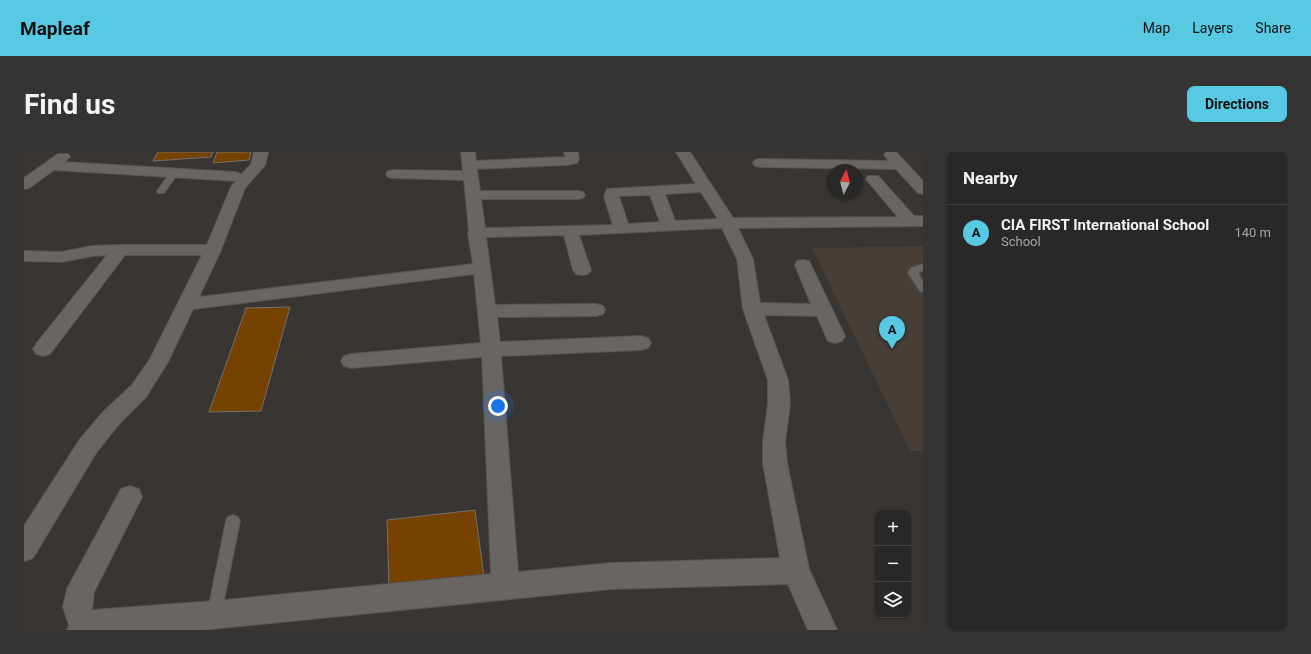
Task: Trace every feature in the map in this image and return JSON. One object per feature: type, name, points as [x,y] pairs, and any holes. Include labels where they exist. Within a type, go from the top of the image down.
[{"type":"street","points":[[24,185],[52,166],[69,152]]},
{"type":"street","points":[[24,549],[88,446],[112,416],[139,390],[166,348],[213,250],[238,187],[258,166],[261,152]]},
{"type":"street","points":[[393,174],[454,176],[470,164],[567,162],[572,160],[570,152]]},
{"type":"street","points":[[683,152],[728,223],[745,259],[752,309],[778,380],[779,404],[774,442],[775,463],[796,571],[823,630]]},
{"type":"street","points":[[888,152],[900,165],[917,176],[923,190]]},
{"type":"street","points":[[760,163],[900,165]]},
{"type":"street","points":[[470,164],[476,233],[491,349],[505,586]]},
{"type":"street","points":[[52,166],[235,176],[246,180]]},
{"type":"street","points":[[873,179],[916,221]]},
{"type":"street","points":[[622,229],[611,198],[612,192],[705,188]]},
{"type":"street","points":[[656,190],[669,227]]},
{"type":"street","points":[[472,195],[578,195]]},
{"type":"street","points":[[476,233],[622,229],[728,223],[916,221]]},
{"type":"street","points":[[570,230],[582,270]]},
{"type":"street","points":[[24,256],[62,257],[92,251],[120,250],[213,250]]},
{"type":"street","points":[[43,349],[120,250]]},
{"type":"street","points":[[803,265],[835,336]]},
{"type":"street","points":[[188,304],[481,268]]},
{"type":"street","points":[[752,309],[823,310]]},
{"type":"street","points":[[486,311],[596,310]]},
{"type":"street","points":[[351,361],[491,349],[641,343]]},
{"type":"street","points":[[130,497],[81,589],[77,606],[82,628],[611,576],[796,571]]},
{"type":"lane","points":[[160,191],[175,172]]},
{"type":"lane","points":[[923,267],[914,270],[913,273],[923,289]]},
{"type":"lane","points":[[214,615],[232,522]]},
{"type":"shaded area","points":[[923,246],[923,451],[910,451],[812,248]]},
{"type":"building","points":[[158,152],[213,152],[211,157],[153,161]]},
{"type":"building","points":[[217,152],[251,152],[249,160],[213,163]]},
{"type":"building","points":[[290,307],[261,411],[209,412],[246,308]]},
{"type":"building","points":[[475,510],[484,577],[389,589],[387,520]]},
{"type":"place","name":"CIA FIRST International School","points":[[892,349]]}]
